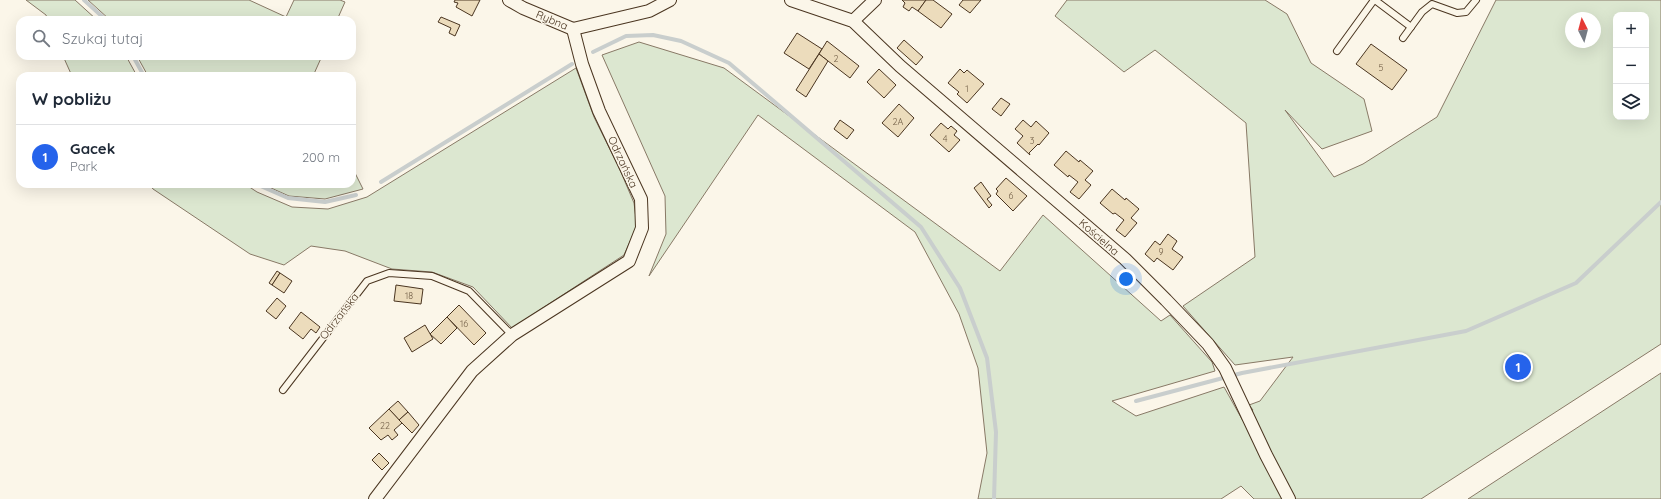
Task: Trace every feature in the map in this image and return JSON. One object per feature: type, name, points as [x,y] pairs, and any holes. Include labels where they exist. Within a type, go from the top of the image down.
[{"type":"street","name":"Rybna","points":[[509,0],[523,8],[573,29]]},
{"type":"street","points":[[573,29],[649,11],[670,0]]},
{"type":"street","points":[[791,0],[853,21],[875,0]]},
{"type":"street","name":"Kościelna","points":[[853,21],[900,66],[1125,259],[1208,344],[1225,368],[1266,455],[1289,499]]},
{"type":"street","name":"Odrzańska","points":[[375,499],[472,371],[512,335],[629,261],[642,228],[641,199],[599,111],[582,64],[573,29]]},
{"type":"lane","points":[[1337,51],[1374,0],[1411,26]]},
{"type":"lane","points":[[1403,38],[1422,12],[1432,4],[1457,13],[1466,12],[1476,0]]},
{"type":"lane","name":"Odrzańska","points":[[283,390],[367,281],[389,274],[432,276],[469,291],[512,335]]},
{"type":"green space","points":[[26,0],[75,0],[93,16],[46,16]]},
{"type":"green space","points":[[88,0],[249,0],[284,16],[106,16]]},
{"type":"green space","points":[[294,0],[340,0],[345,2],[339,16],[286,16]]},
{"type":"green space","points":[[1067,0],[1265,0],[1287,14],[1311,63],[1364,99],[1372,131],[1322,149],[1285,110],[1334,177],[1363,164],[1437,117],[1496,0],[1661,0],[1661,344],[1421,499],[1254,499],[1241,486],[1221,499],[978,499],[987,453],[978,368],[959,314],[915,232],[758,115],[649,276],[666,234],[665,196],[602,55],[639,42],[724,68],[1000,271],[1043,215],[1161,321],[1170,315],[1212,362],[1215,371],[1112,401],[1136,416],[1224,387],[1243,421],[1253,410],[1249,405],[1260,401],[1293,357],[1235,365],[1183,306],[1255,257],[1246,123],[1155,50],[1124,72],[1055,16]]},
{"type":"green space","points":[[65,60],[128,60],[135,72],[70,72]]},
{"type":"green space","points":[[139,60],[320,60],[315,72],[146,72]]},
{"type":"green space","points":[[576,68],[594,117],[620,170],[634,203],[637,226],[624,255],[512,328],[473,287],[432,272],[392,269],[345,251],[311,246],[284,265],[250,254],[152,188],[251,188],[292,207],[328,209],[367,197]]},
{"type":"green space","points":[[356,175],[363,189],[325,199],[289,196],[271,188],[356,188]]},
{"type":"green space","points":[[1661,373],[1661,499],[1468,499]]},
{"type":"building","points":[[455,0],[480,0],[472,16],[456,7],[458,3],[454,2]]},
{"type":"building","points":[[902,0],[926,0],[918,11],[912,7],[909,11],[903,7],[905,3]]},
{"type":"building","points":[[926,0],[933,0],[952,14],[941,28],[918,11]]},
{"type":"building","points":[[963,0],[981,0],[970,13],[959,5]]},
{"type":"building","points":[[441,17],[460,25],[455,36],[449,33],[451,28],[438,22]]},
{"type":"building","points":[[797,33],[822,49],[809,69],[784,53]]},
{"type":"building","points":[[904,40],[923,57],[916,65],[897,48]]},
{"type":"building","points":[[827,41],[859,66],[850,78],[819,54]]},
{"type":"building","points":[[1371,44],[1407,70],[1392,90],[1356,64]]},
{"type":"building","points":[[819,54],[828,61],[806,97],[796,90]]},
{"type":"building","points":[[879,69],[896,85],[884,98],[867,82]]},
{"type":"building","points":[[960,69],[964,73],[967,70],[984,84],[967,103],[957,94],[959,92],[948,83]]},
{"type":"building","points":[[1001,98],[1010,104],[1001,116],[992,109]]},
{"type":"building","points":[[899,104],[914,118],[898,137],[882,123]]},
{"type":"building","points":[[840,120],[854,130],[847,139],[834,129]]},
{"type":"building","points":[[1023,120],[1031,127],[1036,121],[1049,133],[1039,145],[1038,144],[1029,153],[1030,155],[1017,143],[1023,136],[1015,129]]},
{"type":"building","points":[[941,123],[948,129],[951,126],[957,131],[954,135],[960,140],[949,152],[930,135]]},
{"type":"building","points":[[1066,151],[1093,171],[1085,180],[1091,185],[1079,199],[1070,192],[1078,182],[1069,175],[1068,177],[1054,165]]},
{"type":"building","points":[[1006,178],[1027,196],[1013,211],[996,194],[998,191],[996,189]]},
{"type":"building","points":[[981,182],[991,196],[987,199],[992,205],[989,208],[974,188]]},
{"type":"building","points":[[1112,189],[1139,209],[1131,218],[1137,223],[1125,237],[1116,230],[1124,220],[1115,213],[1113,214],[1100,203]]},
{"type":"building","points":[[1168,234],[1177,241],[1172,249],[1183,257],[1173,270],[1157,258],[1154,262],[1145,254],[1155,241],[1160,245]]},
{"type":"building","points":[[277,271],[280,273],[272,285],[269,283]]},
{"type":"building","points":[[280,273],[292,281],[284,293],[272,285]]},
{"type":"building","points":[[396,285],[423,289],[421,304],[394,301]]},
{"type":"building","points":[[277,298],[286,306],[276,319],[266,311]]},
{"type":"building","points":[[459,305],[486,333],[474,345],[447,317]]},
{"type":"building","points":[[301,312],[320,327],[316,333],[311,329],[303,339],[289,328]]},
{"type":"building","points":[[447,317],[457,328],[441,344],[430,334]]},
{"type":"building","points":[[425,325],[433,339],[412,352],[404,338]]},
{"type":"building","points":[[398,401],[408,412],[399,420],[389,409]]},
{"type":"building","points":[[389,409],[402,423],[394,430],[398,435],[392,440],[388,435],[381,440],[369,428]]},
{"type":"building","points":[[408,412],[419,425],[412,433],[399,420]]},
{"type":"building","points":[[379,453],[389,463],[382,470],[372,460]]},
{"type":"waterway","points":[[84,0],[102,16]]},
{"type":"waterway","points":[[593,52],[626,36],[653,35],[681,41],[729,63],[921,227],[960,288],[987,358],[996,432],[994,499]]},
{"type":"waterway","points":[[135,60],[142,72]]},
{"type":"waterway","points":[[381,182],[572,64]]},
{"type":"waterway","points":[[265,188],[288,198],[325,202],[356,195]]},
{"type":"waterway","points":[[1136,401],[1242,373],[1466,331],[1576,283],[1661,202]]},
{"type":"place","name":"Gacek","points":[[1518,367]]}]
